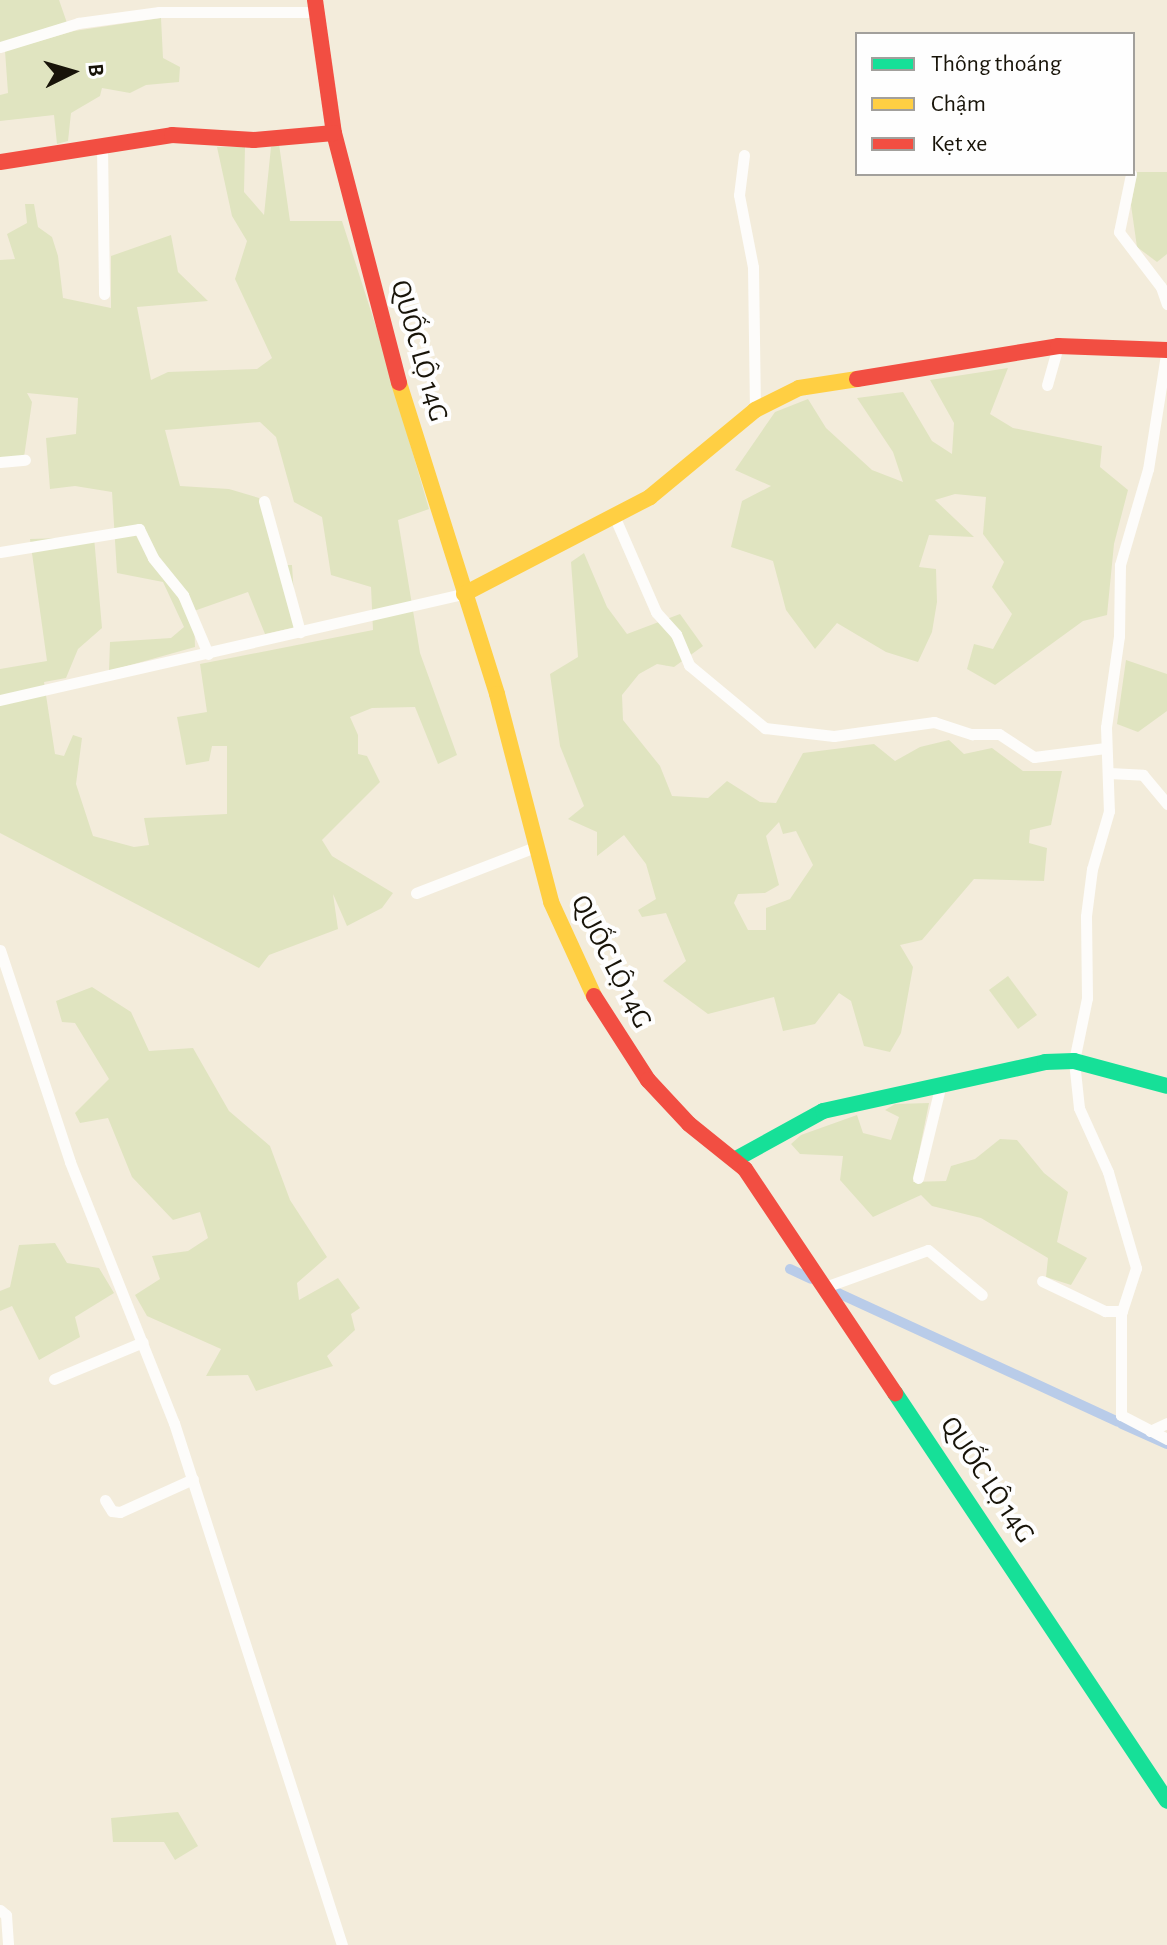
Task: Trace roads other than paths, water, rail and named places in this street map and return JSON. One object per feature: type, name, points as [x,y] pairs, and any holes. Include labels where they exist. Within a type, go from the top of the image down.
[{"type":"main road","name":"QUỐC LỘ 14G","points":[[315,6],[334,133],[386,337],[497,694],[535,847],[565,937],[612,1030],[689,1124],[736,1159],[825,1287],[1167,1801]]},
{"type":"main road","points":[[0,162],[172,135],[254,140],[334,133]]},
{"type":"main road","points":[[464,594],[615,518],[684,474],[755,410],[799,388],[1058,346],[1167,349]]},
{"type":"main road","points":[[736,1159],[823,1111],[940,1088],[1045,1062],[1074,1061],[1167,1086]]},
{"type":"street","points":[[0,47],[78,23],[159,12],[315,6]]},
{"type":"street","points":[[102,146],[104,294]]},
{"type":"street","points":[[744,155],[739,195],[753,267],[755,410]]},
{"type":"street","points":[[1131,176],[1119,232],[1161,287],[1167,304]]},
{"type":"street","points":[[1047,385],[1058,346]]},
{"type":"street","points":[[1167,349],[1163,414],[1120,565],[1119,636],[1105,748],[1109,773],[1109,811],[1086,916],[1087,998],[1074,1061],[1079,1108],[1108,1172],[1136,1268],[1122,1311],[1121,1415],[1167,1439]]},
{"type":"street","points":[[0,462],[25,460]]},
{"type":"street","points":[[264,501],[300,632]]},
{"type":"street","points":[[615,518],[656,612],[676,634],[689,665],[765,728],[834,736],[934,722],[972,734],[999,734],[1034,757],[1105,748]]},
{"type":"street","points":[[0,552],[139,529],[183,595],[208,654]]},
{"type":"street","points":[[0,700],[464,594]]},
{"type":"street","points":[[1109,773],[1143,775],[1167,804]]},
{"type":"street","points":[[416,893],[535,847]]},
{"type":"street","points":[[0,950],[70,1162],[143,1342],[193,1479],[342,1945]]},
{"type":"street","points":[[918,1178],[940,1088]]},
{"type":"street","points":[[825,1287],[928,1250],[982,1295]]},
{"type":"street","points":[[1042,1281],[1105,1311],[1122,1311]]},
{"type":"street","points":[[54,1379],[143,1342]]},
{"type":"street","points":[[1150,1431],[1167,1423]]},
{"type":"street","points":[[105,1500],[112,1511],[124,1511],[193,1479]]},
{"type":"street","points":[[0,1910],[6,1915],[8,1945]]},
{"type":"waterway","points":[[790,1269],[811,1279]]},
{"type":"waterway","points":[[838,1293],[1118,1422]]},
{"type":"waterway","points":[[1122,1424],[1167,1444]]}]
